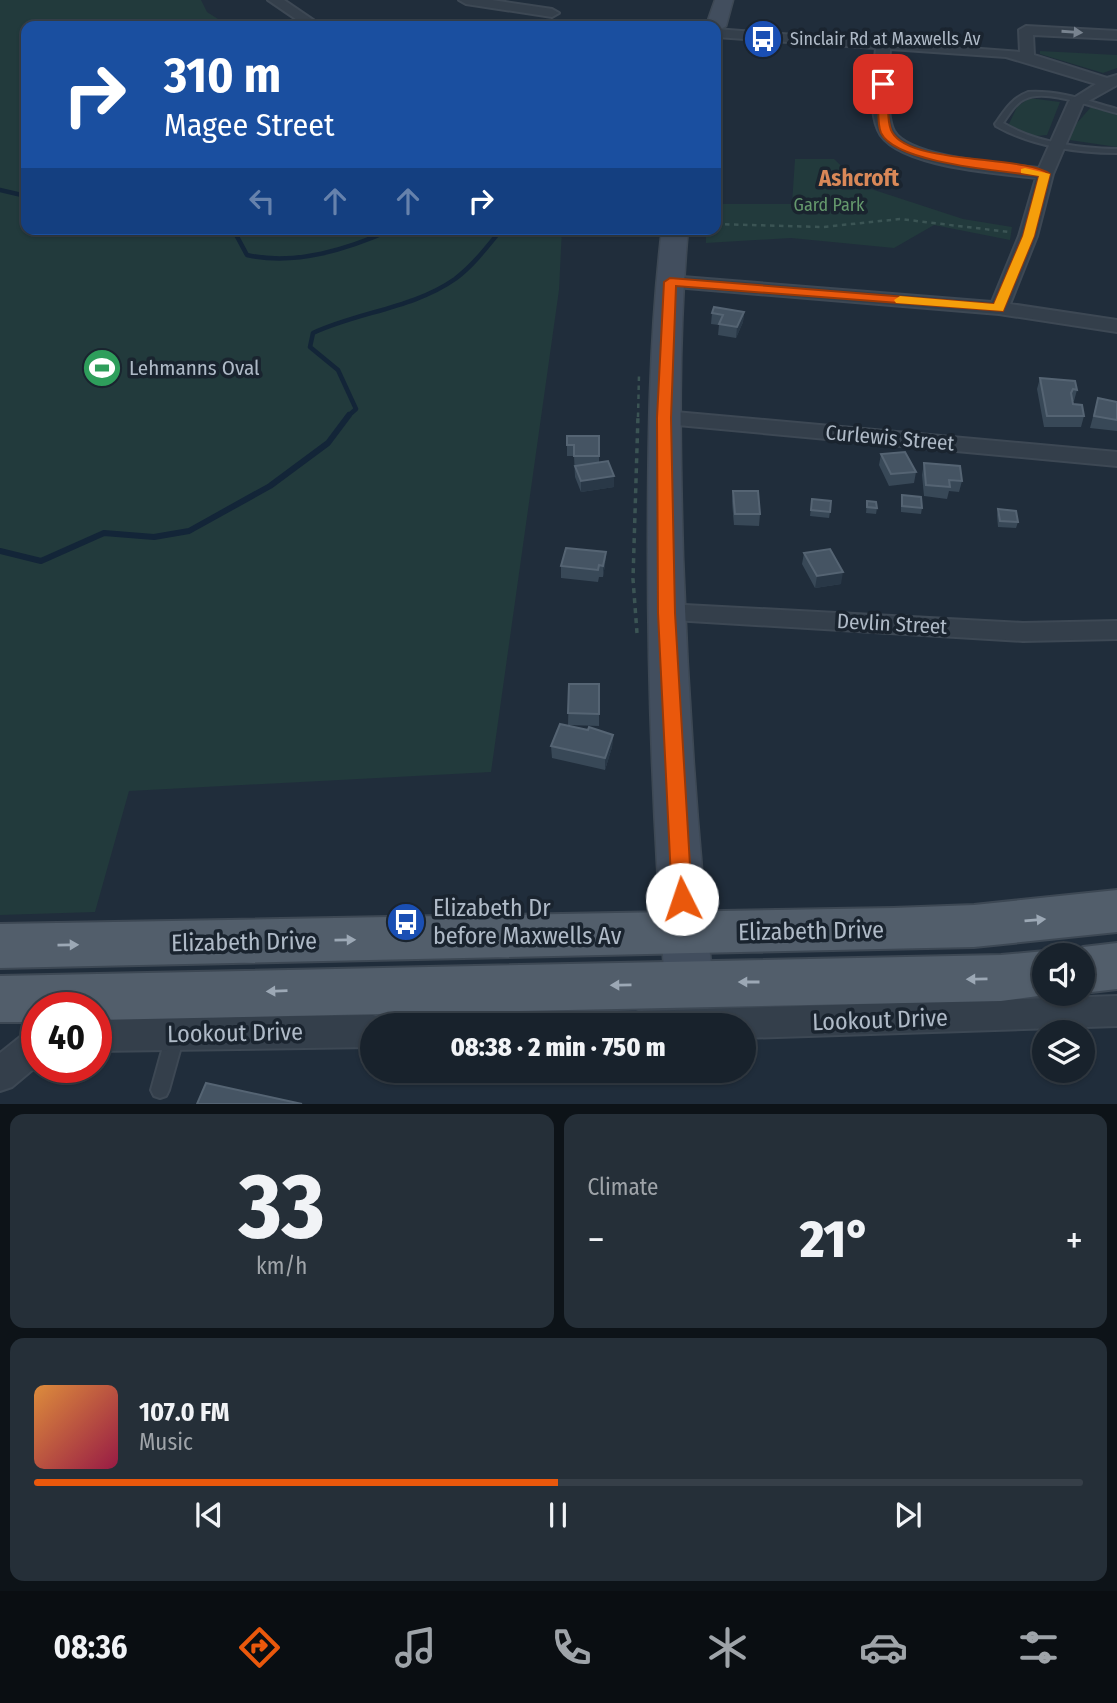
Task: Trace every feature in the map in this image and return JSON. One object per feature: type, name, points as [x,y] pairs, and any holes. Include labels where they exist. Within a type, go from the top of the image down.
[{"type":"main road","name":"Elizabeth Drive","points":[[0,946],[961,927],[1117,911]]},
{"type":"main road","points":[[1095,969],[1117,966]]},
{"type":"main road","points":[[0,999],[1001,978],[1032,975]]},
{"type":"street","points":[[275,0],[307,21]]},
{"type":"street","points":[[466,0],[552,13]]},
{"type":"street","points":[[547,21],[559,0]]},
{"type":"street","points":[[718,21],[724,0]]},
{"type":"street","points":[[1027,57],[1026,30],[1117,35]]},
{"type":"street","points":[[721,33],[1027,57],[1112,81]]},
{"type":"street","points":[[883,44],[885,126],[895,142],[930,156],[1045,174]]},
{"type":"street","points":[[999,308],[1028,236],[1045,174],[1077,101],[1112,81]]},
{"type":"street","points":[[674,235],[664,418],[666,613],[689,984]]},
{"type":"street","points":[[670,282],[999,308],[1117,326]]},
{"type":"street","name":"Curlewis Street","points":[[664,418],[1117,459]]},
{"type":"street","name":"Devlin Street","points":[[666,613],[1023,632],[1117,630]]},
{"type":"street","name":"Lookout Drive","points":[[756,1022],[1117,1011]]},
{"type":"street","name":"Lookout Drive","points":[[112,1035],[360,1031]]},
{"type":"street","points":[[0,1074],[21,1057]]},
{"type":"lane","points":[[1117,111],[1077,101],[1027,95],[1018,99],[999,124],[1016,133],[1057,143],[1117,151]]},
{"type":"lane","points":[[160,1090],[176,1034]]},
{"type":"path","points":[[721,224],[823,227],[900,219],[928,220],[1028,236]]},
{"type":"green space","points":[[0,0],[201,0],[207,12],[221,21],[21,21],[21,235],[562,235],[559,290],[491,772],[129,791],[95,912],[0,915]]},
{"type":"green space","points":[[1040,51],[1117,55],[1117,68],[1103,73],[1040,54]]},
{"type":"green space","points":[[1029,98],[1060,102],[1047,135],[1036,136],[1008,126],[1017,107]]},
{"type":"green space","points":[[1091,107],[1117,115],[1117,147],[1063,139]]},
{"type":"green space","name":"Gard Park","points":[[795,159],[834,159],[862,186],[963,219],[1012,227],[1010,240],[934,225],[894,248],[791,238],[706,243],[706,235],[721,235],[721,204],[792,204]]},
{"type":"building","points":[[714,307],[744,312],[737,327],[719,324],[723,315],[712,313]]},
{"type":"building","points":[[1040,378],[1075,381],[1077,390],[1073,389],[1071,393],[1073,404],[1082,405],[1084,416],[1047,416]]},
{"type":"building","points":[[1098,398],[1117,402],[1117,420],[1094,416]]},
{"type":"building","points":[[567,436],[599,436],[599,456],[574,456],[574,445],[567,445]]},
{"type":"building","points":[[905,452],[916,472],[891,474],[881,454]]},
{"type":"building","points":[[608,461],[614,476],[581,481],[575,466]]},
{"type":"building","points":[[924,463],[960,466],[962,481],[949,480],[950,487],[926,485]]},
{"type":"building","points":[[733,491],[758,491],[760,514],[735,514]]},
{"type":"building","points":[[902,495],[921,497],[922,508],[902,506]]},
{"type":"building","points":[[812,499],[831,501],[830,512],[811,510]]},
{"type":"building","points":[[867,501],[876,502],[877,508],[867,507]]},
{"type":"building","points":[[998,509],[1016,511],[1018,522],[1000,521]]},
{"type":"building","points":[[566,548],[606,552],[603,566],[599,565],[598,570],[561,566]]},
{"type":"building","points":[[830,549],[843,572],[817,576],[804,553]]},
{"type":"building","points":[[569,684],[599,684],[599,714],[568,713]]},
{"type":"building","points":[[560,724],[588,730],[589,727],[613,735],[605,758],[551,746]]},
{"type":"building","points":[[206,1083],[302,1104],[197,1104]]},
{"type":"waterway","points":[[0,190],[21,195]]},
{"type":"waterway","points":[[236,235],[247,255],[265,258],[322,254],[378,235]]},
{"type":"waterway","points":[[348,416],[356,409],[338,370],[310,347],[313,333],[439,289],[477,259],[496,235]]},
{"type":"waterway","points":[[0,551],[41,561],[104,533],[154,537],[189,531],[270,486],[328,443],[348,416]]},
{"type":"slow traffic","points":[[900,300],[999,308],[1028,236],[1045,174],[1025,171]]},
{"type":"place","name":"Sinclair Rd at Maxwells Av","points":[[763,39]]},
{"type":"place","name":"Lehmanns Oval","points":[[102,368]]},
{"type":"place","name":"Elizabeth Dr before Maxwells Av","points":[[406,922]]},
{"type":"district","name":"Ashcroft","points":[[859,178]]},
{"type":"route","points":[[682,899],[666,613],[664,418],[670,282],[999,308],[1028,236],[1045,174],[930,156],[905,148],[895,142],[886,131],[883,84]]}]
